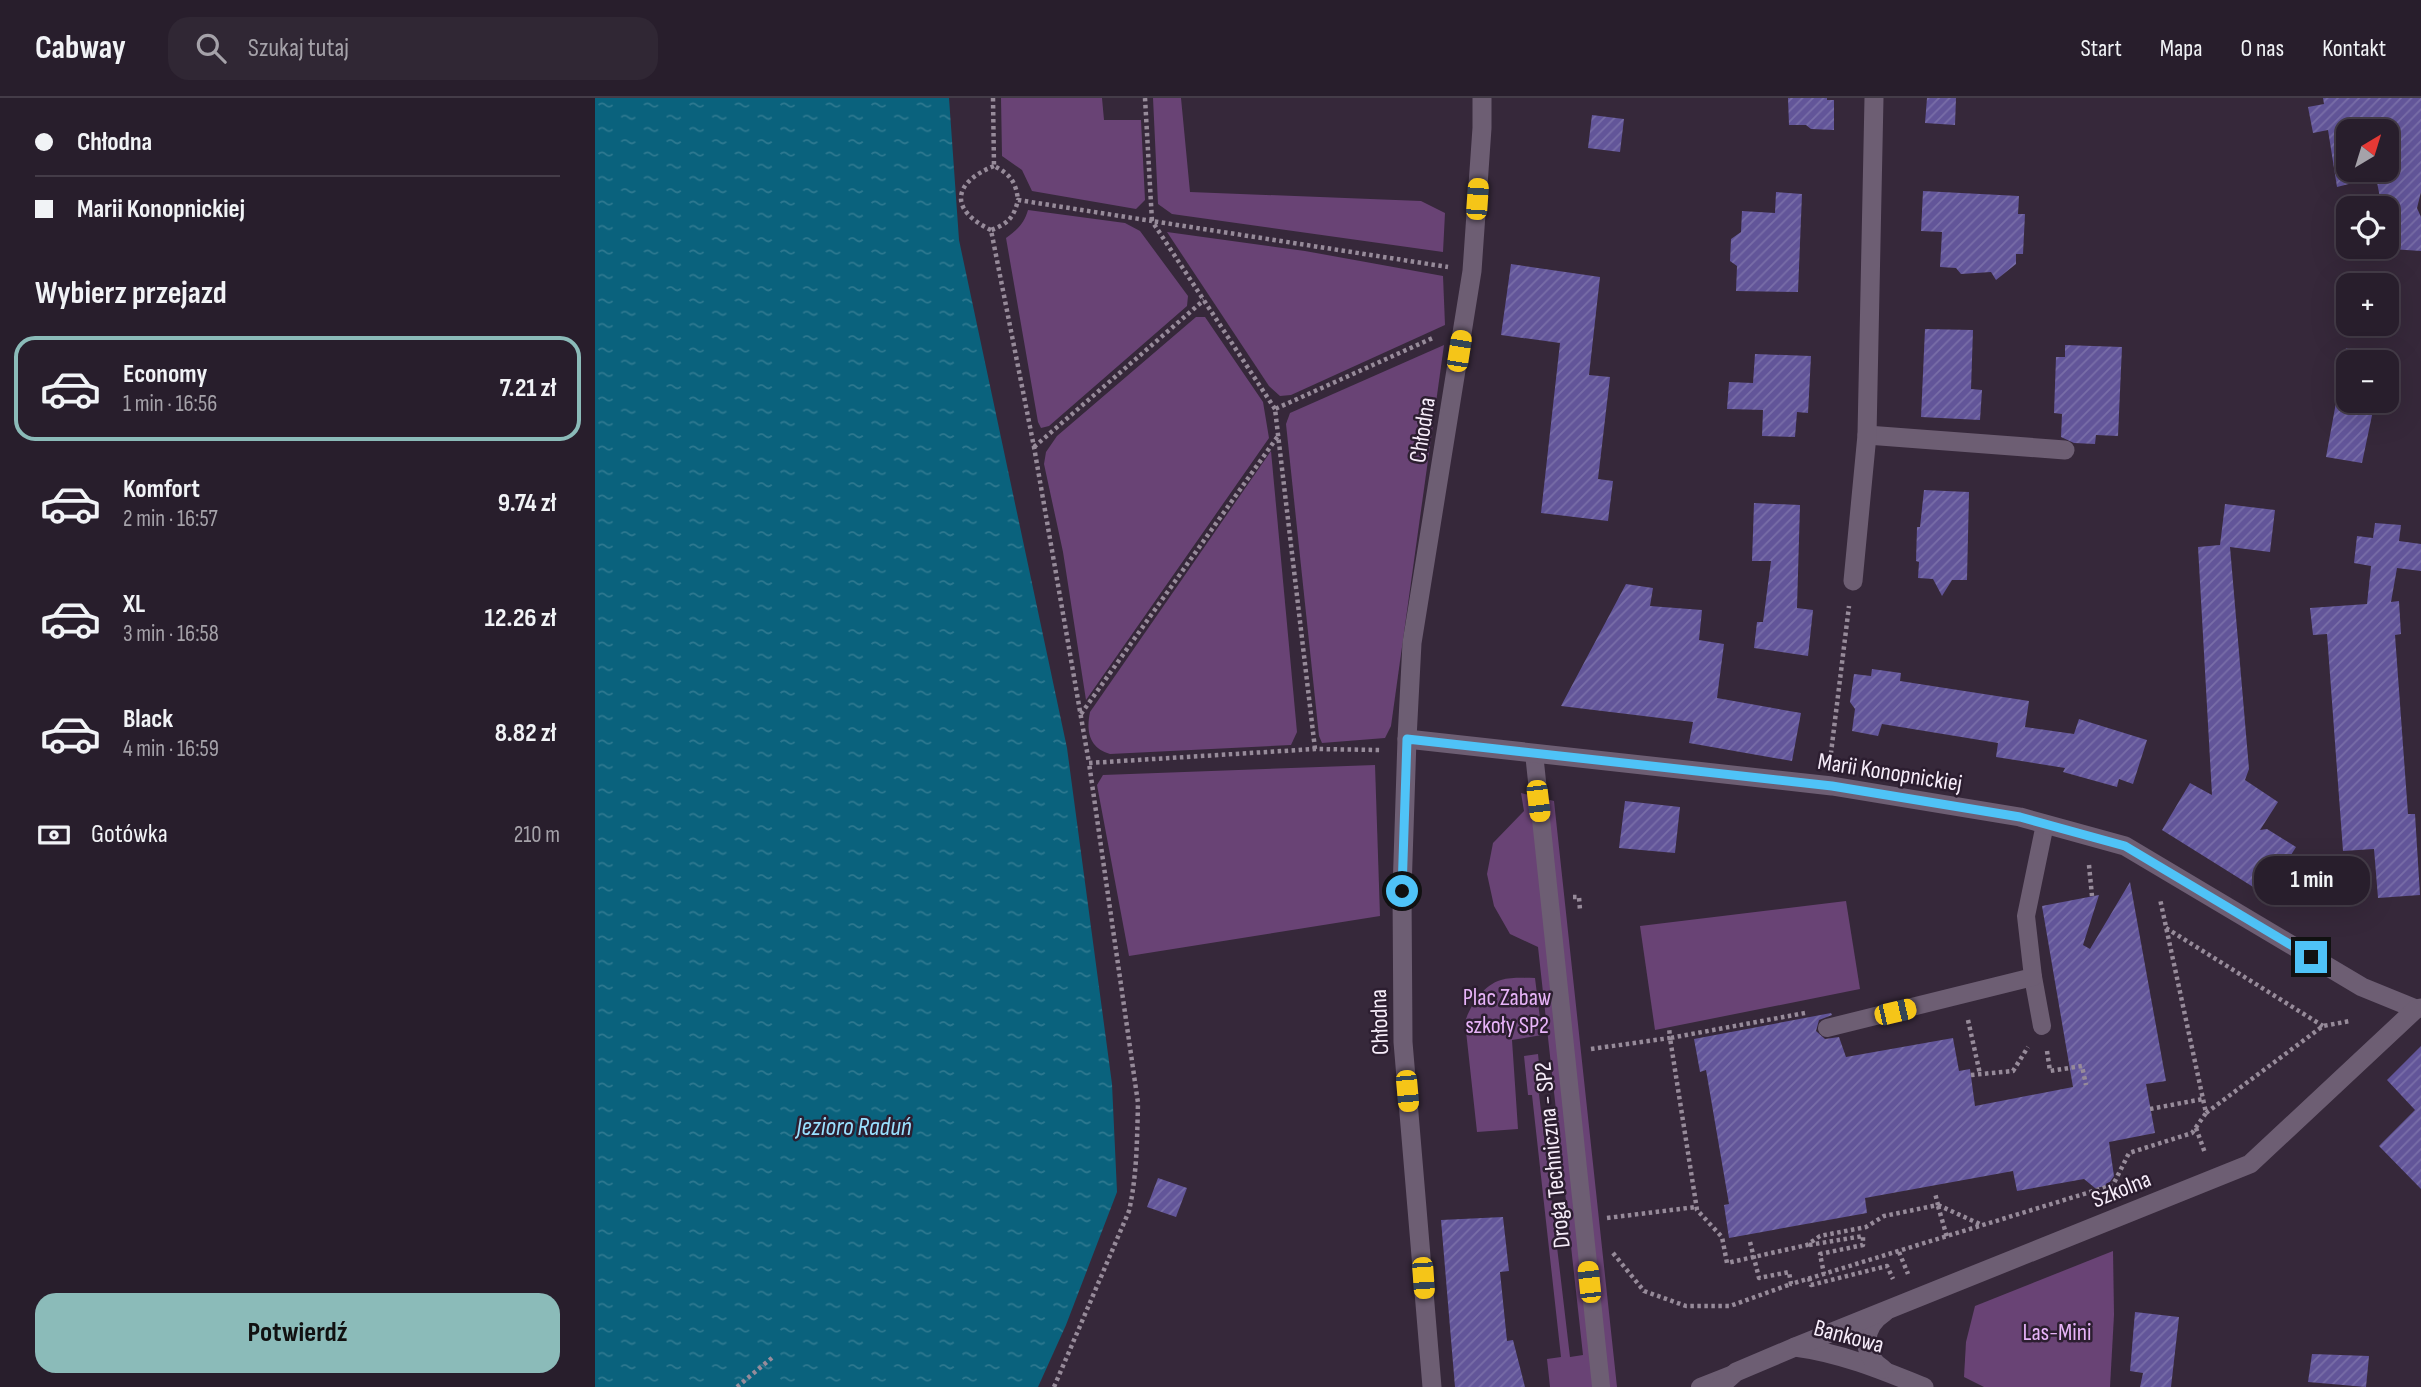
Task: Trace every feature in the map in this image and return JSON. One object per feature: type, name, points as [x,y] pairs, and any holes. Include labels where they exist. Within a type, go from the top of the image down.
[{"type":"street","name":"Chłodna","points":[[1432,1387],[1403,1042],[1399,744],[1412,643],[1472,271],[1482,98]]},
{"type":"street","points":[[1853,581],[1867,435],[1874,98]]},
{"type":"street","points":[[1867,435],[2065,450]]},
{"type":"street","name":"Marii Konopnickiej","points":[[1399,744],[1534,753],[1832,786],[2020,817],[2125,846],[2362,987],[2419,1009]]},
{"type":"street","name":"Szkolna","points":[[1736,1372],[2250,1164],[2419,1009]]},
{"type":"street","name":"Bankowa","points":[[1890,1373],[1872,1361],[1865,1338],[1879,1316],[1893,1308]]},
{"type":"street","name":"Bankowa","points":[[1795,1347],[1829,1353],[1924,1387]]},
{"type":"street","points":[[1720,1387],[1736,1372]]},
{"type":"lane","name":"Droga Techniczna - SP2","points":[[1534,753],[1601,1386]]},
{"type":"lane","points":[[2042,1026],[2026,916],[2045,824]]},
{"type":"lane","points":[[1833,1026],[2033,977]]},
{"type":"lane","points":[[1700,1387],[1736,1372]]},
{"type":"path","points":[[993,98],[994,166]]},
{"type":"path","points":[[1145,98],[1152,221],[1275,409],[1315,749]]},
{"type":"path","points":[[994,166],[1006,172],[1016,185],[1018,200],[1015,213],[1006,224],[991,230],[973,221],[963,209],[961,194],[968,179],[994,166]]},
{"type":"path","points":[[1018,200],[1449,267]]},
{"type":"path","points":[[991,230],[1034,447],[1089,763],[1138,1103],[1136,1172],[1129,1211],[1054,1387]]},
{"type":"path","points":[[1034,447],[1204,300]]},
{"type":"path","points":[[1275,409],[1439,335]]},
{"type":"path","points":[[1080,715],[1279,435]]},
{"type":"path","points":[[1828,770],[1853,581]]},
{"type":"path","points":[[1089,763],[1399,744]]},
{"type":"path","points":[[2039,850],[2102,868]]},
{"type":"path","points":[[2089,866],[2092,896]]},
{"type":"path","points":[[2158,892],[2206,1113]]},
{"type":"path","points":[[1565,898],[1579,897],[1580,911]]},
{"type":"path","points":[[2166,928],[2323,1026]]},
{"type":"path","points":[[1963,996],[1980,1074]]},
{"type":"path","points":[[1592,1049],[1836,1008],[1833,1026]]},
{"type":"path","points":[[1612,1252],[1644,1291],[1686,1306],[1730,1306],[1809,1278],[2113,1185],[2129,1153],[2192,1133],[2206,1113],[2323,1026],[2350,1021]]},
{"type":"path","points":[[2042,1026],[2050,1071],[2081,1066],[2086,1085]]},
{"type":"path","points":[[1669,1027],[1696,1208],[1722,1237],[1727,1263],[1754,1255],[1863,1236],[1863,1245],[1820,1254],[1824,1274]]},
{"type":"path","points":[[1591,1035],[1593,1062]]},
{"type":"path","points":[[1971,1075],[2013,1071]]},
{"type":"path","points":[[2150,1108],[2203,1098]]},
{"type":"path","points":[[2196,1127],[2207,1161]]},
{"type":"path","points":[[1935,1193],[1947,1237]]},
{"type":"path","points":[[1606,1205],[1609,1229]]},
{"type":"path","points":[[1807,1245],[1820,1236],[1866,1227],[1884,1216],[1938,1205],[1983,1226]]},
{"type":"path","points":[[1607,1217],[1696,1208]]},
{"type":"path","points":[[1750,1242],[1759,1278],[1789,1272],[1791,1284]]},
{"type":"path","points":[[1899,1252],[1910,1277]]},
{"type":"path","points":[[1809,1278],[1811,1285],[1887,1266],[1894,1283]]},
{"type":"path","points":[[737,1387],[773,1357]]},
{"type":"green space","points":[[1001,98],[1102,98],[1104,120],[1141,120],[1145,200],[1136,209],[1032,191],[1022,170],[1002,156]]},
{"type":"green space","points":[[1153,98],[1181,98],[1190,192],[1421,201],[1445,213],[1443,252],[1172,214],[1158,204]]},
{"type":"green space","points":[[1028,210],[1125,223],[1140,231],[1188,296],[1187,306],[1049,426],[1041,428],[1006,238],[1020,226]]},
{"type":"green space","points":[[1167,232],[1305,251],[1443,276],[1445,325],[1291,395],[1280,396],[1269,386]]},
{"type":"green space","points":[[1196,317],[1205,317],[1263,402],[1269,438],[1086,700],[1063,552],[1044,464],[1046,452],[1057,436]]},
{"type":"green space","points":[[1444,345],[1391,726],[1385,738],[1322,743],[1319,736],[1286,424],[1290,413]]},
{"type":"green space","points":[[1271,451],[1297,732],[1291,745],[1110,754],[1097,748],[1089,732],[1090,712]]},
{"type":"green space","points":[[1375,765],[1380,916],[1129,956],[1097,785],[1103,775]]},
{"type":"green space","points":[[1521,793],[1554,801],[1617,1387],[1550,1387],[1547,1359],[1561,1357],[1532,1095],[1528,1095],[1524,1056],[1538,1054],[1542,1093],[1539,1094],[1570,1357],[1583,1355],[1538,947],[1510,934],[1494,906],[1487,874],[1493,843],[1524,811]]},
{"type":"green space","points":[[1846,901],[1860,989],[1655,1030],[1640,926]]},
{"type":"green space","name":"Plac Zabaw szkoły SP2","points":[[1509,978],[1535,978],[1542,1035],[1512,1040],[1518,1129],[1477,1132],[1465,1022],[1467,1016],[1488,986]]},
{"type":"green space","name":"Las-Mini","points":[[2113,1251],[2114,1315],[2110,1387],[1984,1387],[1964,1377],[1966,1342],[1975,1306]]},
{"type":"water","name":"Jezioro Raduń","points":[[595,98],[949,98],[959,240],[1067,748],[1112,1084],[1117,1192],[1066,1325],[1038,1387],[595,1387]]},
{"type":"building","points":[[1788,98],[1834,100],[1834,130],[1789,125]]},
{"type":"building","points":[[1927,98],[1956,98],[1955,125],[1925,123]]},
{"type":"building","points":[[2323,98],[2421,98],[2421,192],[2417,208],[2421,217],[2421,251],[2399,250],[2399,196],[2380,196],[2377,182],[2399,182],[2399,119],[2336,119],[2336,181],[2328,130],[2313,133],[2308,107],[2324,104]]},
{"type":"building","points":[[1592,115],[1624,119],[1620,152],[1588,148]]},
{"type":"building","points":[[2336,182],[2356,182],[2337,187]]},
{"type":"building","points":[[1923,191],[2019,196],[2018,214],[2025,214],[2023,254],[2016,254],[2016,264],[1996,280],[1991,272],[1961,274],[1956,268],[1940,267],[1942,232],[1921,231]]},
{"type":"building","points":[[1776,192],[1802,194],[1798,292],[1736,291],[1737,266],[1730,261],[1731,239],[1741,232],[1742,211],[1775,213]]},
{"type":"building","points":[[1511,264],[1600,277],[1589,375],[1610,377],[1598,479],[1613,481],[1608,521],[1541,513],[1560,343],[1501,335]]},
{"type":"building","points":[[1925,329],[1973,330],[1971,389],[1982,390],[1980,420],[1921,417]]},
{"type":"building","points":[[2065,345],[2122,347],[2118,436],[2096,435],[2095,444],[2074,443],[2061,437],[2062,414],[2054,413],[2056,357],[2065,357]]},
{"type":"building","points":[[1755,354],[1811,356],[1808,413],[1797,412],[1795,437],[1762,436],[1763,410],[1727,409],[1729,382],[1753,383]]},
{"type":"building","points":[[2336,402],[2336,413],[2372,413],[2362,463],[2326,457]]},
{"type":"building","points":[[1924,490],[1969,492],[1967,580],[1952,580],[1942,596],[1933,579],[1918,578],[1917,527],[1920,527]]},
{"type":"building","points":[[1754,503],[1800,505],[1797,608],[1813,610],[1808,656],[1754,648],[1757,622],[1763,622],[1771,561],[1752,561]]},
{"type":"building","points":[[2225,504],[2275,510],[2270,552],[2230,547],[2249,769],[2245,780],[2278,802],[2260,830],[2267,829],[2296,847],[2266,895],[2162,830],[2190,783],[2212,795],[2198,547],[2220,545]]},
{"type":"building","points":[[2375,523],[2401,525],[2399,541],[2421,544],[2421,571],[2397,568],[2391,602],[2399,601],[2401,634],[2395,635],[2408,814],[2415,814],[2420,895],[2378,898],[2374,849],[2343,851],[2327,634],[2313,635],[2310,608],[2367,604],[2371,566],[2354,563],[2357,536],[2373,538]]},
{"type":"building","points":[[1626,584],[1653,588],[1650,606],[1702,610],[1699,640],[1724,644],[1717,698],[1801,713],[1792,761],[1689,743],[1693,722],[1561,706]]},
{"type":"building","points":[[1872,669],[1901,673],[1900,681],[2029,701],[2025,727],[2074,734],[2079,719],[2147,740],[2133,784],[2119,779],[2117,787],[2063,772],[2065,768],[1996,757],[1998,743],[1882,724],[1878,736],[1852,731],[1855,709],[1850,702],[1854,674],[1871,676]]},
{"type":"building","points":[[1625,801],[1680,807],[1675,853],[1619,848]]},
{"type":"building","points":[[2130,882],[2166,1081],[2146,1084],[2155,1133],[2109,1142],[2114,1176],[2107,1186],[2095,1188],[2084,1179],[2017,1191],[2013,1171],[1865,1198],[1867,1213],[1729,1238],[1724,1205],[1729,1204],[1706,1070],[1700,1072],[1694,1039],[1831,1013],[1832,1015],[1819,1020],[1816,1031],[1825,1039],[1839,1037],[1846,1057],[1953,1038],[1959,1071],[1970,1069],[1975,1106],[2073,1087],[2042,906],[2099,895],[2083,945],[2090,949]]},
{"type":"building","points":[[2421,1046],[2421,1189],[2379,1146],[2415,1110],[2387,1080]]},
{"type":"building","points":[[1158,1178],[1187,1188],[1176,1217],[1147,1207]]},
{"type":"building","points":[[1503,1217],[1509,1271],[1500,1272],[1507,1341],[1513,1340],[1525,1387],[1455,1387],[1441,1220]]},
{"type":"building","points":[[2135,1312],[2179,1317],[2171,1387],[2140,1387],[2143,1373],[2130,1371]]},
{"type":"building","points":[[2312,1354],[2369,1356],[2366,1387],[2308,1382]]},
{"type":"route","points":[[1402,891],[1407,739],[1832,786],[2020,817],[2125,846],[2311,957]]}]
